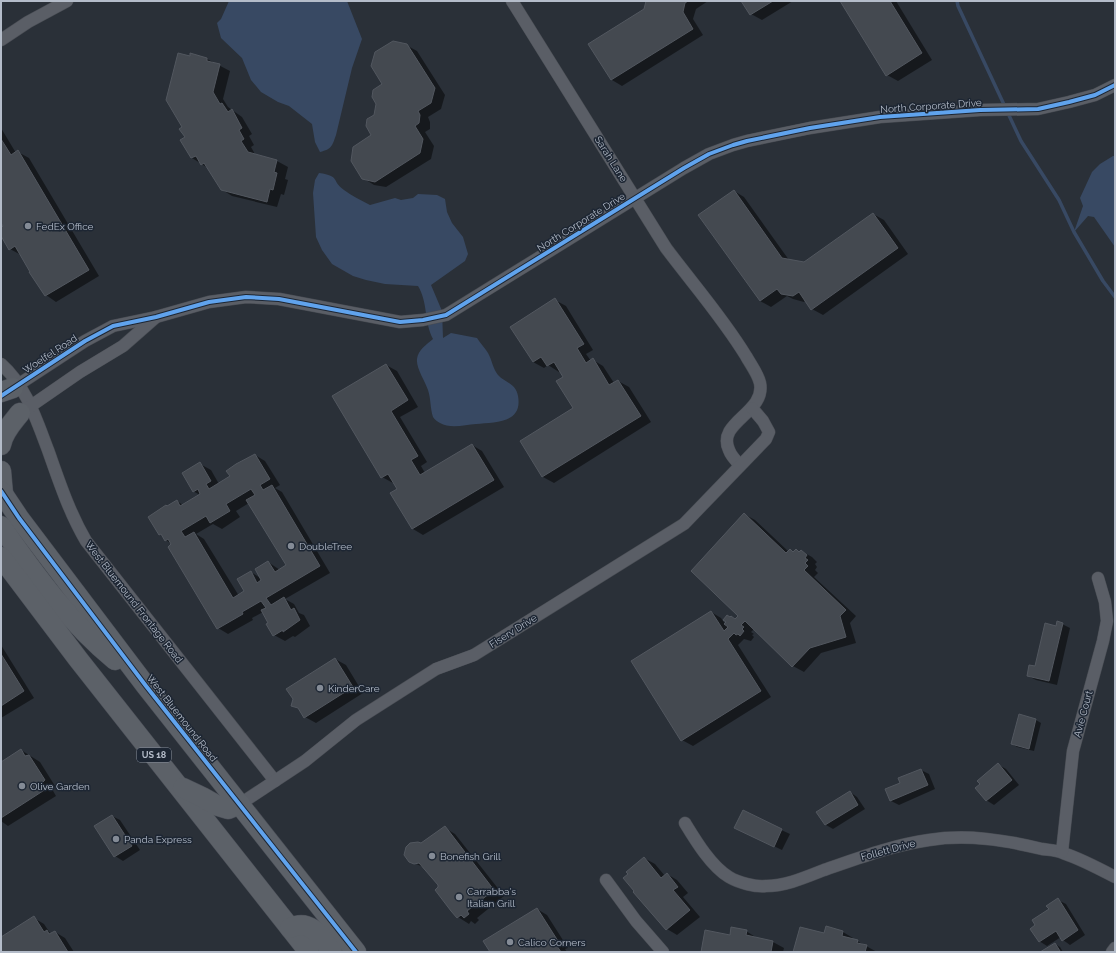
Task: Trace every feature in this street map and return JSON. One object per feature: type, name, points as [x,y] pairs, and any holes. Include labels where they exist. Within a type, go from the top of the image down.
[{"type":"main road","points":[[1,445],[8,429],[26,409]]},
{"type":"main road","points":[[1,471],[2,492]]},
{"type":"main road","name":"West Bluemound Road","points":[[2,492],[18,518],[146,686],[356,952]]},
{"type":"main road","points":[[1,526],[58,602],[99,647],[146,686]]},
{"type":"main road","name":"US 18","points":[[1,557],[78,659],[309,952]]},
{"type":"main road","points":[[179,787],[218,806],[228,809],[240,804]]},
{"type":"main road","points":[[290,928],[297,925],[310,927],[332,952]]},
{"type":"street","points":[[1,40],[28,22],[67,1]]},
{"type":"street","name":"Sarah Lane","points":[[512,1],[666,248],[690,280],[718,313],[756,372],[761,390],[760,396],[752,408]]},
{"type":"street","name":"North Corporate Drive","points":[[156,318],[209,302],[246,298],[279,299],[400,322],[423,320],[446,315],[635,197],[709,154],[747,141],[810,128],[880,117],[980,110],[1038,109],[1069,102],[1115,86]]},
{"type":"street","points":[[1,424],[26,409],[80,372],[123,346],[156,318]]},
{"type":"street","name":"Woelfel Road","points":[[9,390],[85,341],[113,326],[156,318]]},
{"type":"street","name":"West Bluemound Frontage Road","points":[[1,364],[9,390],[26,409],[71,513],[86,541],[275,781]]},
{"type":"street","points":[[740,465],[729,451],[726,441],[728,433],[752,408]]},
{"type":"street","name":"Fiserv Drive","points":[[240,804],[305,761],[356,720],[436,669],[474,655],[684,524],[766,439],[768,432],[763,421],[752,408]]},
{"type":"street","name":"Avie Court","points":[[1062,852],[1073,751],[1107,621],[1105,602],[1098,578]]},
{"type":"street","name":"Follett Drive","points":[[685,823],[695,840],[718,868],[728,876],[751,884],[766,886],[794,881],[886,849],[928,840],[952,838],[974,838],[1016,842],[1062,852],[1115,877]]},
{"type":"street","points":[[606,880],[636,921],[663,952]]},
{"type":"street","points":[[1112,952],[1115,948]]},
{"type":"water","points":[[229,1],[347,1],[362,39],[352,68],[336,135],[332,144],[327,150],[320,152],[315,142],[312,124],[289,106],[278,102],[261,92],[251,80],[242,58],[221,38],[217,23],[221,19]]},
{"type":"water","points":[[1115,156],[1115,247],[1094,217],[1088,216],[1074,232],[1083,206],[1080,198],[1092,172],[1100,164]]},
{"type":"water","points":[[319,173],[333,177],[340,187],[370,205],[395,198],[401,200],[413,198],[418,194],[437,195],[445,199],[447,212],[452,223],[463,237],[468,254],[465,261],[431,285],[442,311],[443,338],[451,333],[477,338],[488,353],[498,375],[513,386],[517,392],[518,405],[516,412],[512,417],[499,422],[448,426],[438,422],[433,417],[428,390],[417,363],[421,350],[433,339],[428,326],[425,305],[421,292],[418,286],[385,284],[353,276],[332,264],[322,250],[316,237],[313,193],[315,180]]},
{"type":"building","points":[[646,1],[688,1],[685,3],[683,12],[693,29],[611,80],[588,44],[644,9]]},
{"type":"building","points":[[741,1],[773,1],[750,15]]},
{"type":"building","points":[[840,1],[890,1],[922,53],[886,76]]},
{"type":"building","points":[[393,41],[407,44],[435,88],[431,103],[418,111],[420,115],[419,123],[415,126],[423,139],[420,153],[375,182],[362,179],[351,161],[353,147],[371,135],[366,126],[367,119],[374,115],[376,104],[372,97],[373,90],[382,84],[371,66],[375,52]]},
{"type":"building","points":[[178,53],[190,56],[190,53],[207,58],[207,61],[220,64],[213,92],[220,104],[222,103],[228,112],[232,109],[242,128],[239,130],[244,139],[241,141],[248,152],[277,160],[274,172],[277,173],[273,190],[270,189],[267,202],[221,190],[204,163],[201,165],[196,156],[191,158],[180,140],[185,137],[179,129],[182,127],[166,100]]},
{"type":"building","points":[[1,139],[11,155],[18,150],[89,270],[45,296],[29,272],[15,246],[9,250],[1,236],[1,228],[3,226],[1,223]]},
{"type":"building","points":[[734,190],[782,258],[804,262],[873,213],[898,248],[811,310],[799,292],[793,296],[781,294],[777,289],[760,301],[698,215]]},
{"type":"building","points":[[555,298],[584,344],[577,348],[586,363],[593,358],[609,385],[618,380],[641,416],[542,477],[520,441],[573,408],[556,381],[563,377],[554,362],[547,366],[541,357],[533,362],[510,327]]},
{"type":"building","points":[[386,364],[408,400],[391,411],[418,456],[411,460],[420,475],[472,444],[494,480],[412,529],[390,493],[397,489],[388,474],[381,478],[332,396]]},
{"type":"building","name":"DoubleTree","points":[[255,454],[270,479],[260,485],[263,490],[272,485],[320,566],[266,598],[271,605],[284,597],[291,610],[294,608],[300,620],[283,632],[283,630],[273,636],[266,624],[268,623],[261,610],[266,608],[261,601],[242,612],[243,614],[217,629],[168,547],[171,544],[168,539],[165,541],[161,534],[159,535],[148,517],[166,505],[167,506],[177,500],[180,506],[200,494],[198,489],[193,492],[182,473],[200,462],[211,481],[206,484],[209,489],[230,476],[226,471]],"holes":[[[251,489],[255,495],[246,500],[286,565],[275,572],[268,561],[255,569],[261,580],[257,583],[251,571],[237,579],[244,591],[233,598],[194,532],[185,537],[181,531],[206,516],[210,523],[230,511],[226,504]]]},
{"type":"building","points":[[744,513],[786,553],[790,549],[793,552],[796,549],[799,552],[801,550],[807,555],[805,558],[808,560],[805,563],[808,566],[804,570],[846,610],[840,616],[846,637],[810,648],[792,667],[745,621],[741,625],[744,627],[742,629],[744,631],[740,636],[734,633],[728,639],[761,691],[681,741],[631,661],[711,611],[724,631],[728,627],[724,624],[726,622],[723,620],[727,615],[735,619],[738,616],[691,571]]},
{"type":"building","points":[[1057,621],[1063,623],[1049,681],[1027,676],[1029,665],[1035,666],[1045,623],[1056,626]]},
{"type":"building","points":[[1,654],[24,691],[1,706]]},
{"type":"building","name":"KinderCare","points":[[335,658],[353,687],[304,718],[298,708],[291,706],[293,699],[286,689]]},
{"type":"building","points":[[1019,714],[1036,719],[1029,749],[1011,744]]},
{"type":"building","name":"Olive Garden","points":[[21,749],[25,756],[29,755],[45,780],[42,783],[46,789],[1,818],[1,762]]},
{"type":"building","points":[[998,763],[1012,780],[986,801],[975,788],[980,784],[977,781]]},
{"type":"building","points":[[921,769],[928,785],[890,801],[885,789],[900,783],[898,778]]},
{"type":"building","points":[[850,791],[858,805],[825,825],[816,812]]},
{"type":"building","points":[[743,810],[782,829],[774,847],[734,828]]},
{"type":"building","name":"Panda Express","points":[[112,815],[132,846],[114,857],[94,826]]},
{"type":"building","points":[[445,826],[494,890],[467,911],[469,914],[464,918],[461,915],[457,918],[451,911],[435,890],[438,885],[419,863],[414,864],[409,862],[404,855],[406,847],[410,843],[421,843]]},
{"type":"building","points":[[644,857],[661,878],[667,873],[678,887],[673,890],[690,910],[666,930],[633,892],[634,891],[623,878],[628,874],[626,872]]},
{"type":"building","points":[[1058,898],[1078,930],[1062,941],[1056,931],[1039,942],[1030,929],[1035,925],[1032,920],[1049,909],[1046,906]]},
{"type":"building","points":[[537,908],[558,941],[555,943],[561,952],[490,952],[483,941]]},
{"type":"building","points":[[34,916],[44,932],[47,930],[49,934],[55,931],[68,952],[1,952],[1,937]]},
{"type":"building","points":[[826,926],[843,931],[842,936],[858,940],[857,943],[867,945],[865,952],[793,952],[800,927],[824,933]]},
{"type":"building","points":[[731,927],[747,930],[746,935],[773,941],[771,952],[701,952],[705,930],[730,935]]},
{"type":"building","points":[[1055,943],[1060,951],[1040,952]]},
{"type":"waterway","points":[[957,1],[1021,141],[1059,200],[1074,232],[1103,281],[1115,297]]},
{"type":"cycle path","points":[[1,396],[85,341],[113,326],[156,317],[209,302],[246,297],[279,299],[400,322],[423,320],[446,315],[684,168],[709,154],[747,141],[810,128],[880,117],[980,110],[1038,109],[1095,95],[1115,85]]},
{"type":"cycle path","points":[[1,491],[19,518],[146,686],[356,952]]},
{"type":"place","name":"FedEx Office","points":[[28,226]]},
{"type":"place","name":"DoubleTree","points":[[291,546]]},
{"type":"place","name":"KinderCare","points":[[320,688]]},
{"type":"place","name":"Olive Garden","points":[[22,786]]},
{"type":"place","name":"Panda Express","points":[[116,839]]},
{"type":"place","name":"Bonefish Grill","points":[[432,856]]},
{"type":"place","name":"Carrabba's Italian Grill","points":[[459,897]]},
{"type":"place","name":"Calico Corners","points":[[510,942]]}]
